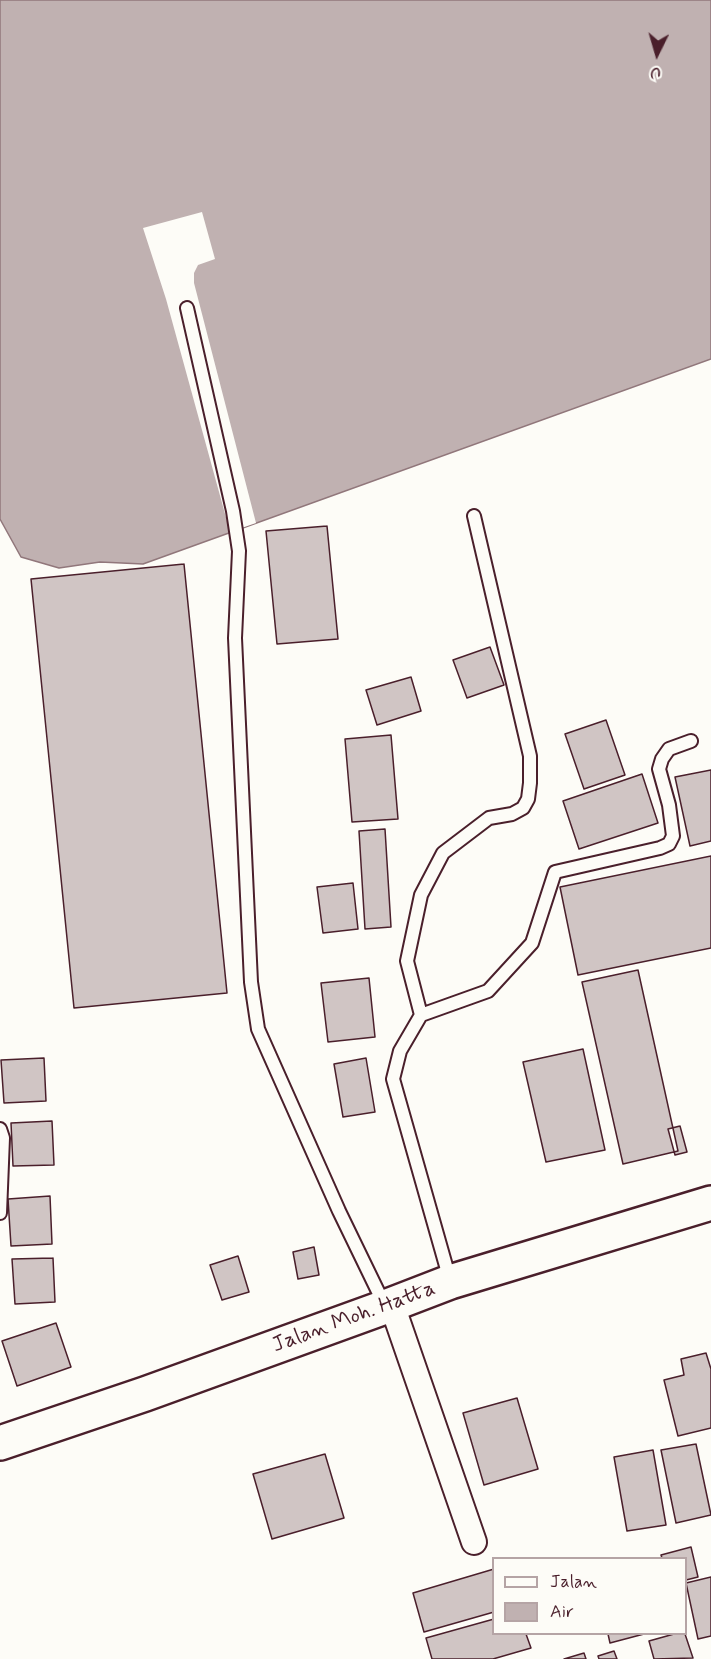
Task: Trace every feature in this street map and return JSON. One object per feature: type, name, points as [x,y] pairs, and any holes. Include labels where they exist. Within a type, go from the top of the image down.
[{"type":"highway","name":"Jalan Moh. Hatta","points":[[0,1443],[145,1394],[389,1306],[450,1281],[711,1203]]},
{"type":"street","points":[[389,1306],[474,1542]]},
{"type":"lane","points":[[187,308],[233,511],[239,551],[235,638],[251,982],[258,1029],[339,1211],[389,1306]]},
{"type":"lane","points":[[421,1015],[407,960],[421,895],[443,853],[489,818],[512,814],[523,808],[528,799],[530,783],[530,756],[474,516]]},
{"type":"lane","points":[[450,1281],[393,1079],[400,1051],[421,1015],[488,991],[532,943],[555,872],[669,844],[673,836],[669,805],[659,769],[669,749],[691,741]]},
{"type":"lane","points":[[0,1129],[3,1138],[0,1213]]},
{"type":"water","points":[[0,0],[711,0],[711,359],[143,564],[100,562],[59,568],[21,557],[0,519]]},
{"type":"pier","points":[[202,212],[215,259],[198,265],[194,273],[194,283],[256,523],[230,532],[166,299],[143,228]]},
{"type":"building","points":[[327,526],[338,639],[277,644],[266,531]]},
{"type":"building","points":[[184,564],[227,993],[74,1008],[31,579]]},
{"type":"building","points":[[490,647],[504,685],[467,698],[453,660]]},
{"type":"building","points":[[411,677],[421,711],[377,725],[366,690]]},
{"type":"building","points":[[606,720],[625,775],[584,789],[565,734]]},
{"type":"building","points":[[391,735],[398,819],[352,822],[345,739]]},
{"type":"building","points":[[711,770],[711,841],[690,846],[675,777]]},
{"type":"building","points":[[642,774],[658,823],[579,849],[563,801]]},
{"type":"building","points":[[385,829],[391,927],[365,929],[359,831]]},
{"type":"building","points":[[711,856],[711,948],[578,975],[560,887]]},
{"type":"building","points":[[353,883],[358,929],[323,933],[317,887]]},
{"type":"building","points":[[638,970],[678,1151],[623,1164],[582,982]]},
{"type":"building","points":[[369,978],[375,1037],[328,1042],[321,983]]},
{"type":"building","points":[[583,1049],[605,1150],[546,1162],[523,1062]]},
{"type":"building","points":[[44,1058],[46,1101],[4,1103],[1,1060]]},
{"type":"building","points":[[366,1058],[375,1112],[343,1117],[334,1064]]},
{"type":"building","points":[[52,1121],[54,1165],[13,1166],[11,1123]]},
{"type":"building","points":[[680,1126],[687,1152],[675,1155],[668,1129]]},
{"type":"building","points":[[50,1196],[52,1244],[11,1246],[8,1199]]},
{"type":"building","points":[[314,1247],[319,1275],[298,1279],[293,1252]]},
{"type":"building","points":[[238,1256],[249,1292],[222,1300],[210,1265]]},
{"type":"building","points":[[53,1258],[55,1302],[15,1304],[12,1259]]},
{"type":"building","points":[[56,1323],[71,1367],[17,1386],[2,1341]]},
{"type":"building","points":[[706,1353],[711,1369],[711,1428],[678,1436],[664,1380],[684,1375],[681,1359]]},
{"type":"building","points":[[517,1398],[538,1469],[484,1485],[463,1413]]},
{"type":"building","points":[[696,1444],[711,1515],[676,1523],[661,1450]]},
{"type":"building","points":[[653,1450],[666,1525],[627,1531],[614,1457]]},
{"type":"building","points":[[325,1454],[344,1518],[272,1539],[253,1474]]},
{"type":"building","points":[[691,1547],[698,1577],[687,1580],[687,1557],[662,1557],[661,1555]]},
{"type":"building","points":[[492,1570],[492,1613],[424,1632],[413,1593]]},
{"type":"building","points":[[711,1577],[711,1636],[698,1639],[687,1583]]},
{"type":"building","points":[[492,1620],[492,1635],[526,1635],[531,1648],[493,1659],[432,1659],[426,1638]]},
{"type":"building","points":[[608,1635],[640,1635],[610,1643]]},
{"type":"building","points":[[670,1635],[685,1635],[693,1658],[654,1659],[649,1641]]},
{"type":"building","points":[[614,1651],[617,1659],[599,1659],[598,1656]]},
{"type":"building","points":[[584,1653],[586,1659],[564,1659]]}]
